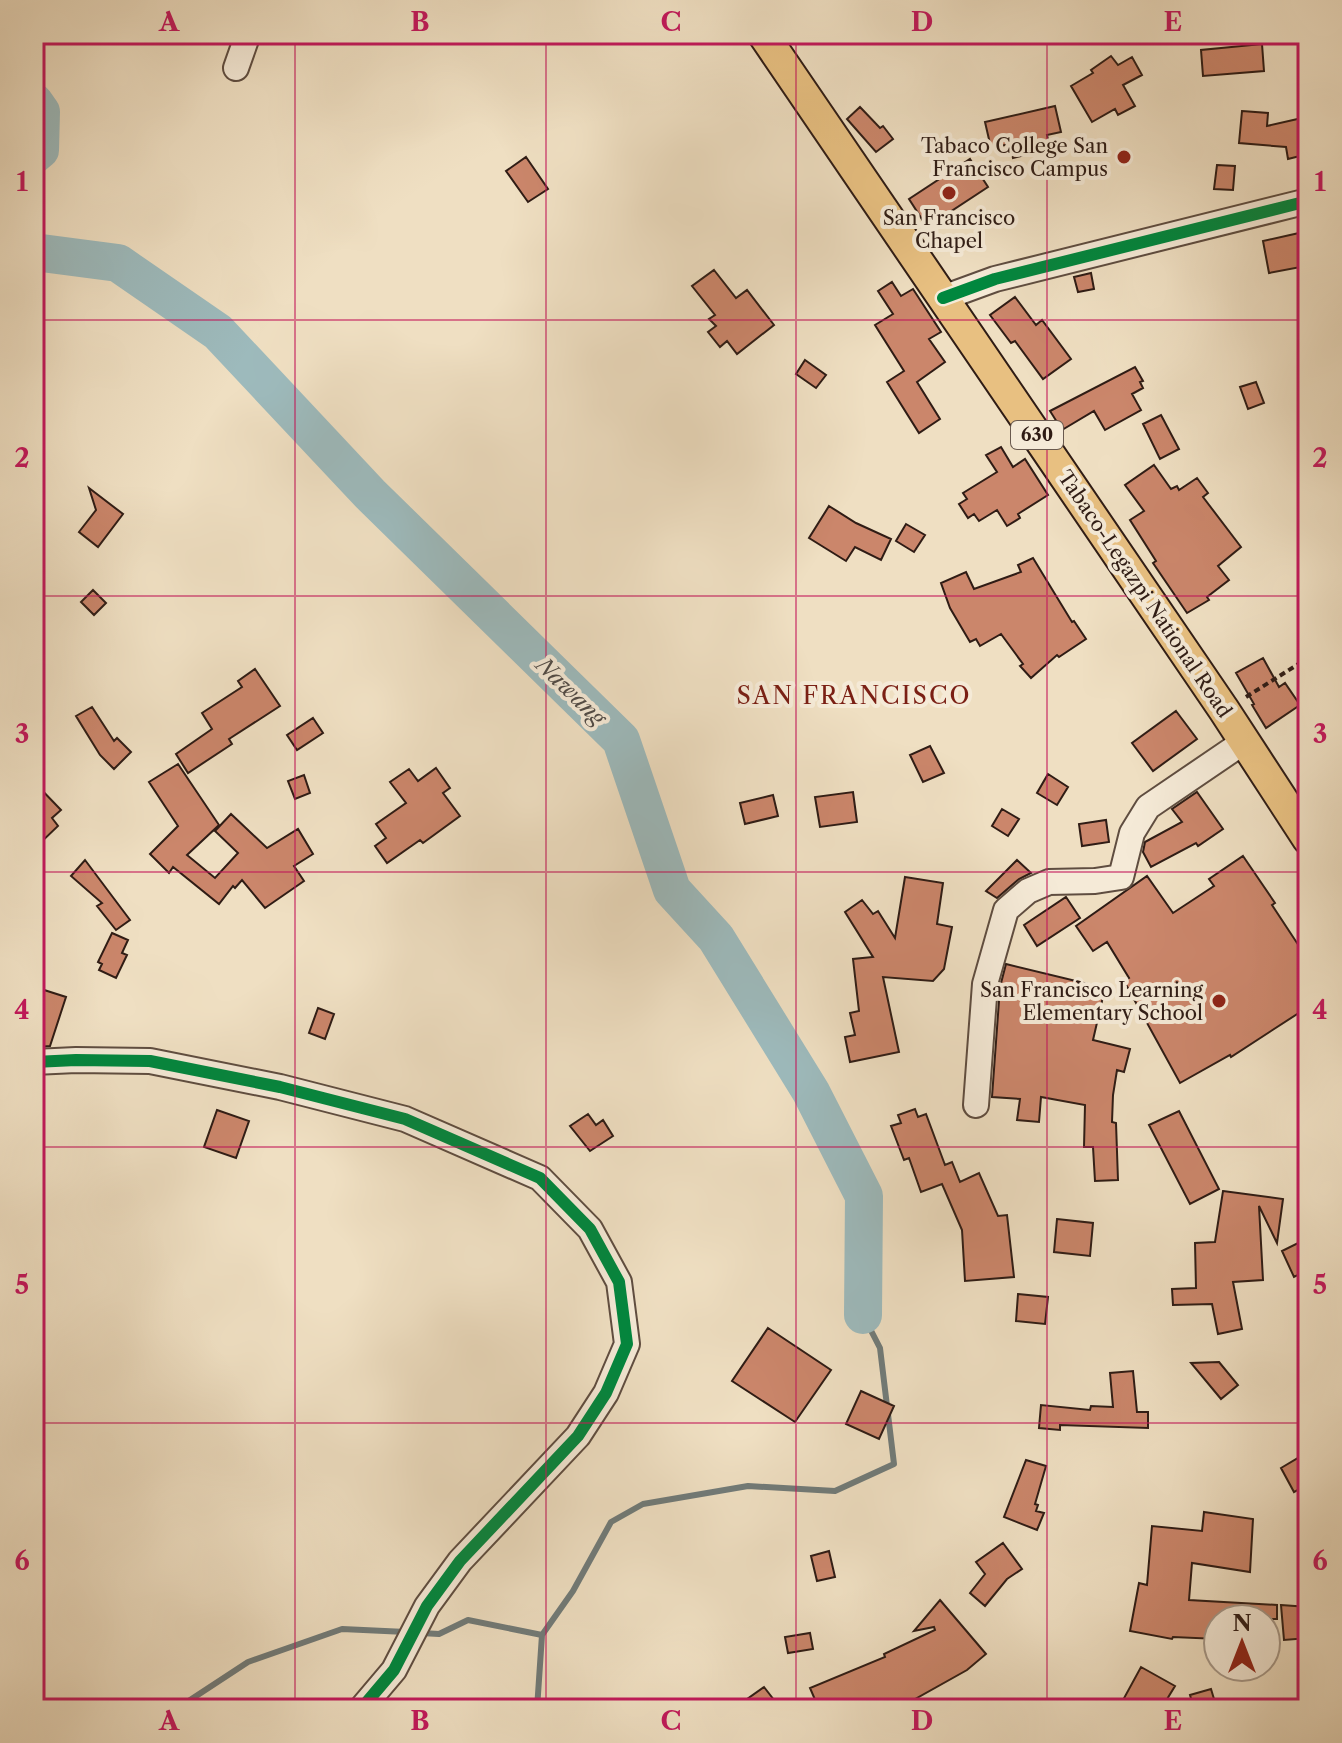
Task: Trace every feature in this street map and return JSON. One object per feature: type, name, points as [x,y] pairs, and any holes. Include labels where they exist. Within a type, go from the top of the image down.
[{"type":"main road","name":"Tabaco-Legazpi National Road","points":[[763,34],[1245,741],[1308,839]]},
{"type":"street","points":[[236,68],[248,34]]},
{"type":"street","points":[[943,298],[995,279],[1308,201]]},
{"type":"street","points":[[976,1105],[985,984],[1006,910],[1028,891],[1049,882],[1121,877],[1132,833],[1148,807],[1245,741]]},
{"type":"street","points":[[34,1062],[150,1061],[280,1087],[405,1119],[540,1178],[590,1229],[619,1282],[627,1344],[606,1393],[578,1436],[460,1561],[427,1606],[394,1670],[361,1709]]},
{"type":"path","points":[[1224,710],[1308,658]]},
{"type":"building","points":[[1262,44],[1264,71],[1203,76],[1201,50]]},
{"type":"building","points":[[1111,56],[1118,65],[1132,57],[1142,75],[1123,85],[1135,106],[1118,115],[1115,109],[1092,122],[1071,86],[1093,73],[1091,70]]},
{"type":"building","points":[[1055,106],[1061,132],[1047,135],[1050,149],[1013,158],[1010,144],[991,148],[985,122]]},
{"type":"building","points":[[860,107],[893,139],[876,152],[847,119]]},
{"type":"building","points":[[1242,111],[1268,113],[1267,126],[1302,118],[1308,154],[1288,159],[1286,147],[1239,143]]},
{"type":"building","points":[[526,157],[548,189],[528,202],[506,171]]},
{"type":"building","name":"San Francisco Chapel","points":[[970,159],[988,187],[927,227],[909,199]]},
{"type":"building","points":[[1217,165],[1235,166],[1233,190],[1214,189]]},
{"type":"building","points":[[1299,233],[1306,266],[1269,273],[1263,241]]},
{"type":"building","points":[[714,270],[736,298],[747,290],[774,325],[737,354],[727,341],[720,347],[708,332],[716,326],[709,319],[715,315],[692,286]]},
{"type":"building","points":[[1091,273],[1094,289],[1078,292],[1074,277]]},
{"type":"building","points":[[892,282],[901,296],[913,289],[941,332],[929,339],[945,362],[917,382],[940,419],[919,433],[887,382],[904,371],[875,325],[893,314],[878,291]]},
{"type":"building","points":[[1015,297],[1036,325],[1042,320],[1071,359],[1043,379],[1015,341],[1011,343],[990,315]]},
{"type":"building","points":[[805,360],[826,375],[816,388],[796,374]]},
{"type":"building","points":[[1135,367],[1143,381],[1140,382],[1143,388],[1132,394],[1141,410],[1105,430],[1094,411],[1062,430],[1050,411]]},
{"type":"building","points":[[1256,382],[1264,403],[1248,409],[1240,387]]},
{"type":"building","points":[[1161,415],[1179,449],[1160,459],[1143,424]]},
{"type":"building","points":[[1001,447],[1013,467],[1025,459],[1048,495],[1018,514],[1020,518],[1007,526],[997,510],[979,521],[974,514],[968,518],[959,504],[967,499],[963,493],[997,472],[986,455]]},
{"type":"building","points":[[1154,465],[1171,489],[1177,486],[1179,490],[1197,478],[1208,493],[1203,497],[1241,547],[1218,566],[1229,580],[1207,597],[1209,600],[1187,613],[1153,563],[1156,561],[1130,520],[1144,511],[1125,485]]},
{"type":"building","points":[[89,488],[123,514],[98,547],[79,532],[96,510]]},
{"type":"building","points":[[829,506],[891,539],[881,560],[855,547],[846,561],[809,538]]},
{"type":"building","points":[[906,524],[925,535],[914,552],[896,541]]},
{"type":"building","points":[[1033,558],[1072,622],[1086,639],[1059,657],[1057,655],[1031,678],[1001,634],[980,646],[976,639],[970,642],[950,608],[941,583],[966,572],[974,589],[1021,572],[1018,565]]},
{"type":"building","points":[[93,590],[106,603],[94,615],[81,602]]},
{"type":"building","points":[[1263,658],[1279,687],[1285,683],[1300,705],[1266,728],[1236,673]]},
{"type":"building","points":[[255,669],[280,706],[229,739],[232,744],[188,773],[176,754],[212,729],[202,713],[242,687],[238,681]]},
{"type":"building","points":[[92,707],[114,741],[117,738],[131,752],[114,769],[100,755],[76,716]]},
{"type":"building","points":[[1176,711],[1197,739],[1153,771],[1132,743]]},
{"type":"building","points":[[313,718],[323,733],[297,750],[287,735]]},
{"type":"building","points":[[930,746],[944,773],[923,782],[910,755]]},
{"type":"building","points":[[178,764],[219,825],[187,855],[215,878],[238,853],[215,831],[231,814],[267,848],[298,829],[313,854],[294,866],[304,881],[265,908],[242,880],[219,904],[173,867],[169,873],[150,854],[178,826],[149,782]]},
{"type":"building","points":[[436,768],[450,788],[443,793],[460,816],[423,843],[420,840],[387,863],[375,846],[386,838],[376,824],[406,803],[390,782],[409,769],[418,781]]},
{"type":"building","points":[[1048,774],[1068,787],[1057,805],[1037,793]]},
{"type":"building","points":[[304,775],[310,793],[295,799],[288,781]]},
{"type":"building","points":[[34,782],[61,810],[52,818],[58,826],[34,849]]},
{"type":"building","points":[[853,792],[857,822],[820,827],[815,797]]},
{"type":"building","points":[[1197,792],[1223,829],[1198,846],[1196,843],[1151,867],[1143,852],[1145,842],[1182,822],[1172,809]]},
{"type":"building","points":[[773,795],[778,816],[745,824],[740,803]]},
{"type":"building","points":[[1002,809],[1019,819],[1008,836],[992,826]]},
{"type":"building","points":[[1106,820],[1109,842],[1082,846],[1079,824]]},
{"type":"building","points":[[1243,856],[1303,952],[1301,954],[1308,964],[1308,1007],[1231,1057],[1180,1083],[1124,981],[1129,978],[1107,942],[1093,951],[1076,926],[1147,876],[1173,913],[1214,886],[1209,879]]},
{"type":"building","points":[[85,860],[130,920],[116,930],[97,906],[102,903],[71,876]]},
{"type":"building","points":[[1017,860],[1031,873],[997,898],[986,891]]},
{"type":"building","points":[[905,877],[943,883],[937,924],[952,927],[944,969],[933,981],[883,977],[899,1052],[850,1062],[845,1037],[855,1035],[850,1013],[859,1011],[853,959],[873,957],[845,912],[862,900],[873,914],[878,911],[895,938]]},
{"type":"building","points":[[1066,897],[1080,918],[1037,946],[1024,925]]},
{"type":"building","points":[[112,933],[128,940],[122,953],[127,955],[116,978],[99,970],[102,964],[98,962]]},
{"type":"building","points":[[1006,964],[1105,988],[1093,1040],[1130,1049],[1124,1072],[1117,1070],[1113,1095],[1112,1122],[1116,1123],[1118,1180],[1095,1181],[1093,1147],[1084,1147],[1085,1105],[1041,1097],[1039,1122],[1017,1120],[1020,1099],[992,1097],[1000,987]]},
{"type":"building","points":[[41,989],[66,997],[50,1046],[38,1047],[34,1046],[34,1013]]},
{"type":"building","points":[[318,1008],[334,1014],[325,1039],[309,1033]]},
{"type":"building","points":[[915,1109],[918,1117],[926,1114],[945,1165],[952,1162],[960,1182],[979,1173],[998,1216],[1007,1215],[1014,1277],[965,1281],[962,1230],[942,1184],[921,1192],[909,1158],[904,1160],[891,1126],[901,1123],[898,1115]]},
{"type":"building","points":[[217,1110],[249,1121],[236,1158],[204,1147]]},
{"type":"building","points":[[1179,1111],[1219,1189],[1190,1204],[1149,1125]]},
{"type":"building","points":[[588,1114],[596,1125],[603,1120],[613,1136],[590,1151],[570,1126]]},
{"type":"building","points":[[1223,1191],[1283,1199],[1277,1243],[1259,1206],[1263,1280],[1233,1282],[1242,1329],[1218,1334],[1212,1304],[1173,1305],[1172,1289],[1196,1288],[1195,1243],[1215,1242]]},
{"type":"building","points":[[1057,1219],[1093,1223],[1090,1256],[1054,1252]]},
{"type":"building","points":[[1308,1238],[1308,1270],[1294,1277],[1282,1251]]},
{"type":"building","points":[[1018,1294],[1048,1297],[1045,1324],[1016,1321]]},
{"type":"building","points":[[768,1328],[831,1370],[795,1422],[732,1381]]},
{"type":"building","points":[[1219,1362],[1238,1385],[1221,1399],[1191,1363]]},
{"type":"building","points":[[1133,1371],[1137,1412],[1148,1412],[1148,1428],[1060,1425],[1060,1430],[1039,1428],[1041,1405],[1090,1410],[1091,1406],[1113,1407],[1110,1373]]},
{"type":"building","points":[[861,1391],[894,1406],[879,1439],[846,1424]]},
{"type":"building","points":[[1298,1458],[1308,1476],[1308,1484],[1294,1492],[1281,1468]]},
{"type":"building","points":[[1026,1460],[1046,1466],[1035,1504],[1038,1505],[1036,1511],[1044,1513],[1037,1530],[1004,1517]]},
{"type":"building","points":[[1204,1512],[1253,1519],[1250,1572],[1192,1563],[1189,1600],[1242,1603],[1202,1603],[1202,1638],[1172,1639],[1130,1631],[1139,1583],[1147,1585],[1152,1526],[1202,1531]]},
{"type":"building","points":[[1003,1543],[1022,1569],[1007,1579],[985,1606],[970,1593],[985,1574],[976,1562]]},
{"type":"building","points":[[829,1551],[835,1577],[817,1581],[811,1556]]},
{"type":"building","points":[[940,1600],[986,1654],[967,1670],[910,1702],[913,1709],[819,1709],[810,1688],[885,1657],[884,1654],[935,1630],[934,1627],[914,1631]]},
{"type":"building","points":[[1282,1605],[1308,1607],[1308,1638],[1284,1640]]},
{"type":"building","points":[[810,1633],[813,1649],[788,1653],[785,1637]]},
{"type":"building","points":[[1141,1667],[1175,1686],[1161,1709],[1139,1709],[1123,1700]]},
{"type":"building","points":[[764,1687],[781,1709],[733,1709]]},
{"type":"building","points":[[1211,1689],[1217,1709],[1194,1709],[1190,1695]]},
{"type":"waterway","name":"Nawang","points":[[34,102],[41,112],[40,150],[34,155]]},
{"type":"waterway","name":"Nawang","points":[[34,252],[118,263],[218,332],[370,494],[621,740],[672,890],[716,938],[811,1092],[864,1196],[863,1315]]},
{"type":"waterway","points":[[421,1633],[439,1634],[468,1620],[542,1635],[573,1591],[611,1522],[643,1504],[748,1486],[835,1491],[894,1464],[880,1348],[863,1315]]},
{"type":"waterway","points":[[184,1709],[187,1702],[248,1662],[342,1629],[406,1632]]},
{"type":"waterway","points":[[537,1709],[542,1635]]},
{"type":"cycle path","points":[[943,298],[995,279],[1308,201]]},
{"type":"cycle path","points":[[34,1062],[150,1061],[280,1087],[405,1119],[540,1178],[590,1229],[619,1282],[627,1344],[606,1393],[578,1436],[460,1561],[427,1606],[394,1670],[361,1709]]},
{"type":"place","name":"Tabaco College San Francisco Campus","points":[[1124,157]]},
{"type":"place","name":"San Francisco Chapel","points":[[949,193]]},
{"type":"place","name":"San Francisco Learning Elementary School","points":[[1219,1001]]},
{"type":"district","name":"SAN FRANCISCO","points":[[854,696]]}]
